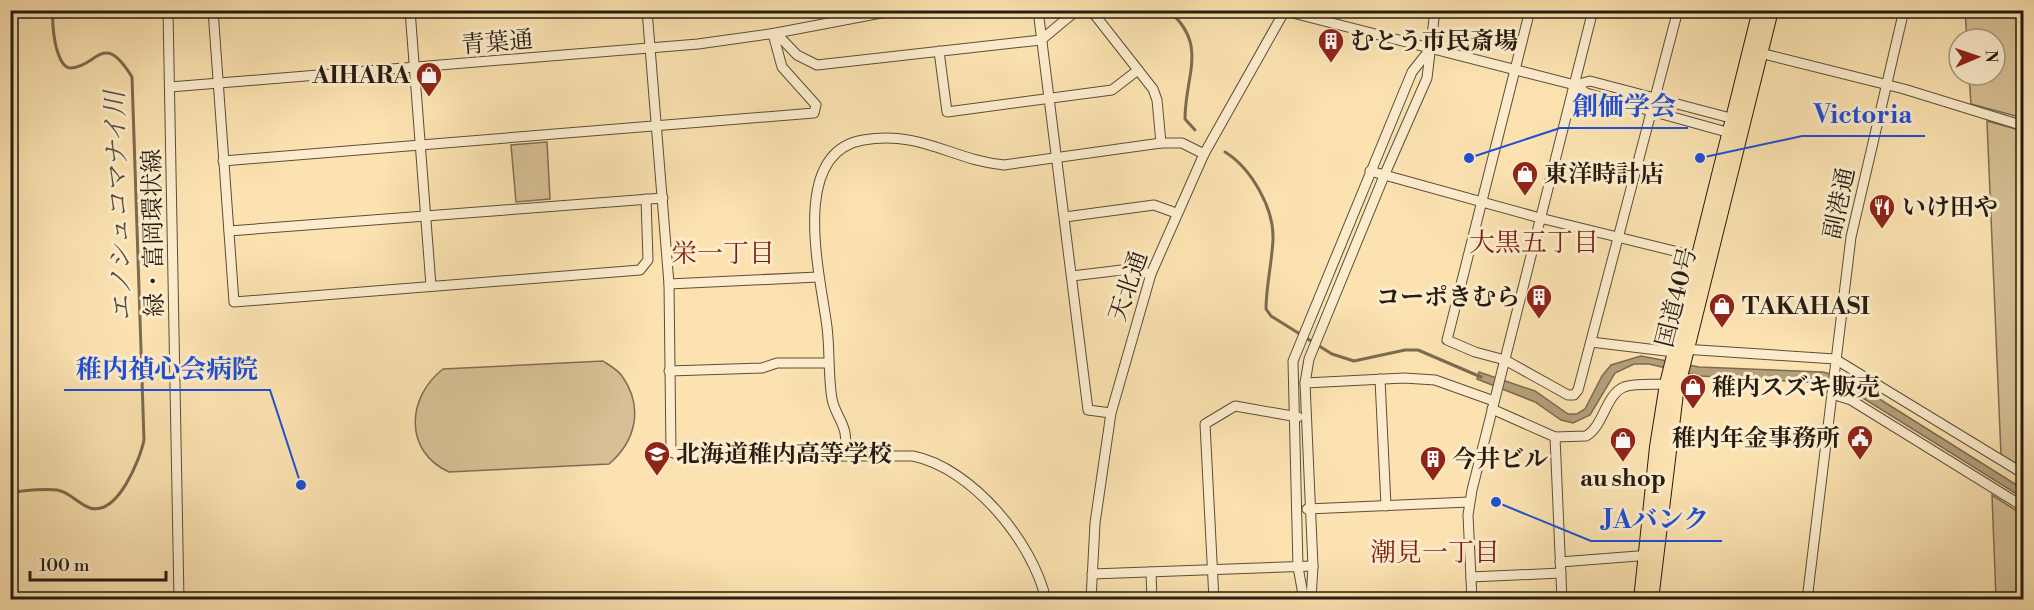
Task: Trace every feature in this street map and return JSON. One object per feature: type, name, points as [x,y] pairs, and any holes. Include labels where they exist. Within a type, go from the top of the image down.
[{"type":"highway","name":"国道40号","points":[[1641,600],[1651,556],[1670,431],[1676,363],[1736,127],[1760,10]]},
{"type":"highway","name":"国道40号","points":[[1736,127],[1771,10]]},
{"type":"highway","name":"国道40号","points":[[1651,556],[1651,600]]},
{"type":"street","name":"緑・富岡環状線","points":[[168,10],[179,600]]},
{"type":"street","points":[[213,10],[234,302],[640,270],[648,260],[646,199]]},
{"type":"street","points":[[410,10],[430,286]]},
{"type":"street","points":[[647,10],[669,284],[669,447],[673,454],[925,459],[960,479],[993,506],[1013,531],[1030,558],[1046,600]]},
{"type":"street","name":"青葉通","points":[[170,87],[650,49],[775,34],[897,10]]},
{"type":"street","points":[[1038,10],[1088,410],[1111,413]]},
{"type":"street","points":[[775,34],[797,55],[817,65],[1041,40],[1077,10]]},
{"type":"street","points":[[1091,10],[1153,89],[1157,100],[1161,143]]},
{"type":"street","points":[[1311,600],[1313,566],[1305,383],[1311,352],[1427,78],[1435,10]]},
{"type":"street","points":[[1530,10],[1447,340],[1568,395],[1574,395],[1592,342],[1678,10]]},
{"type":"street","points":[[1472,600],[1469,502],[1593,10]]},
{"type":"street","name":"副港通","points":[[1833,389],[1851,237],[1904,10]]},
{"type":"street","points":[[1283,11],[1575,85],[1586,93],[1736,127]]},
{"type":"street","name":"天北通","points":[[1091,600],[1095,523],[1111,413],[1151,274],[1204,153],[1283,11]]},
{"type":"street","points":[[224,161],[814,113],[816,105],[782,67],[775,34]]},
{"type":"street","points":[[1304,600],[1298,567],[1292,374],[1306,327],[1412,72],[1431,48]]},
{"type":"street","points":[[939,51],[948,112],[1112,90],[1138,70]]},
{"type":"street","points":[[1760,53],[1885,84],[2024,126]]},
{"type":"street","points":[[1575,85],[1590,81],[1656,99],[1736,127]]},
{"type":"street","points":[[846,456],[845,430],[833,402],[828,363],[827,328],[818,277],[815,192],[824,170],[846,147],[860,140],[902,138],[920,140],[989,164],[1004,165],[1161,143],[1182,143],[1204,153]]},
{"type":"street","points":[[1370,171],[1540,218],[1703,258]]},
{"type":"street","points":[[229,231],[663,198]]},
{"type":"street","points":[[1065,217],[1154,205],[1176,213]]},
{"type":"street","points":[[1072,276],[1130,268],[1151,274]]},
{"type":"street","points":[[669,284],[818,277]]},
{"type":"street","points":[[1592,342],[1676,363],[1836,359],[2024,474]]},
{"type":"street","points":[[669,371],[762,368],[777,363],[828,363]]},
{"type":"street","points":[[1305,383],[1436,380],[1493,402],[1555,437],[1586,436],[1592,433],[1616,392],[1676,363]]},
{"type":"street","points":[[1380,380],[1386,506]]},
{"type":"street","points":[[1807,600],[1833,389],[2024,507]]},
{"type":"street","points":[[1214,600],[1205,424],[1235,406],[1306,418]]},
{"type":"street","points":[[1555,437],[1562,600]]},
{"type":"street","points":[[1296,510],[1469,502]]},
{"type":"street","points":[[1560,562],[1651,556]]},
{"type":"street","points":[[1092,574],[1313,566]]},
{"type":"street","points":[[1151,572],[1152,600]]},
{"type":"street","points":[[1471,577],[1561,573]]},
{"type":"shaded area","points":[[1965,11],[2023,11],[2023,118],[1971,104],[1970,87],[2007,87],[2007,27],[1966,27]]},
{"type":"shaded area","points":[[1987,121],[2023,131],[2023,468],[2001,455]]},
{"type":"shaded area","points":[[547,142],[550,199],[516,202],[511,145]]},
{"type":"shaded area","points":[[1641,356],[1699,367],[1823,372],[1846,378],[2023,489],[2023,498],[1847,388],[1823,383],[1700,376],[1649,364],[1634,364],[1615,373],[1590,415],[1573,423],[1561,420],[1535,402],[1477,379],[1479,372],[1535,391],[1568,414],[1577,414],[1585,409],[1602,376],[1611,365]]},
{"type":"shaded area","points":[[603,361],[622,376],[629,388],[635,411],[634,423],[626,445],[609,464],[449,472],[434,463],[417,438],[415,423],[422,394],[443,369]]},
{"type":"shaded area","points":[[1992,495],[2023,515],[2023,599],[1996,599]]},
{"type":"waterway","name":"エノシュコマナイ川","points":[[10,492],[57,490],[90,508],[100,508],[110,503],[126,484],[138,460],[144,440],[132,77],[114,55],[107,53],[80,66],[71,68],[66,66],[61,61],[55,44],[54,10]]},
{"type":"waterway","name":"エノシュコマナイ川","points":[[1168,10],[1181,23],[1188,35],[1191,48],[1192,61],[1185,119],[1195,130]]},
{"type":"waterway","name":"エノシュコマナイ川","points":[[1225,152],[1235,159],[1252,178],[1270,215],[1273,239],[1266,309],[1271,316],[1332,354],[1354,361],[1405,350],[1418,350],[1481,377]]},
{"type":"waterway","name":"エノシュコマナイ川","points":[[10,455],[10,461]]},
{"type":"place","name":"むとう市民斎場","points":[[1331,64]]},
{"type":"place","name":"AIHARA","points":[[429,98]]},
{"type":"place","name":"創価学会","points":[[1469,158]]},
{"type":"place","name":"Victoria","points":[[1700,158]]},
{"type":"place","name":"東洋時計店","points":[[1525,197]]},
{"type":"place","name":"いけ田や","points":[[1882,230]]},
{"type":"place","name":"コーポきむら","points":[[1539,320]]},
{"type":"place","name":"TAKAHASI","points":[[1722,329]]},
{"type":"place","name":"稚内スズキ販売","points":[[1693,410]]},
{"type":"place","name":"稚内年金事務所","points":[[1860,461]]},
{"type":"place","name":"au shop","points":[[1623,463]]},
{"type":"place","name":"北海道稚内高等学校","points":[[657,477]]},
{"type":"place","name":"今井ビル","points":[[1433,482]]},
{"type":"place","name":"稚内禎心会病院","points":[[301,485]]},
{"type":"place","name":"JAバンク","points":[[1496,502]]},
{"type":"district","name":"大黒五丁目","points":[[1534,242]]},
{"type":"district","name":"栄一丁目","points":[[723,253]]},
{"type":"district","name":"潮見一丁目","points":[[1435,552]]}]
